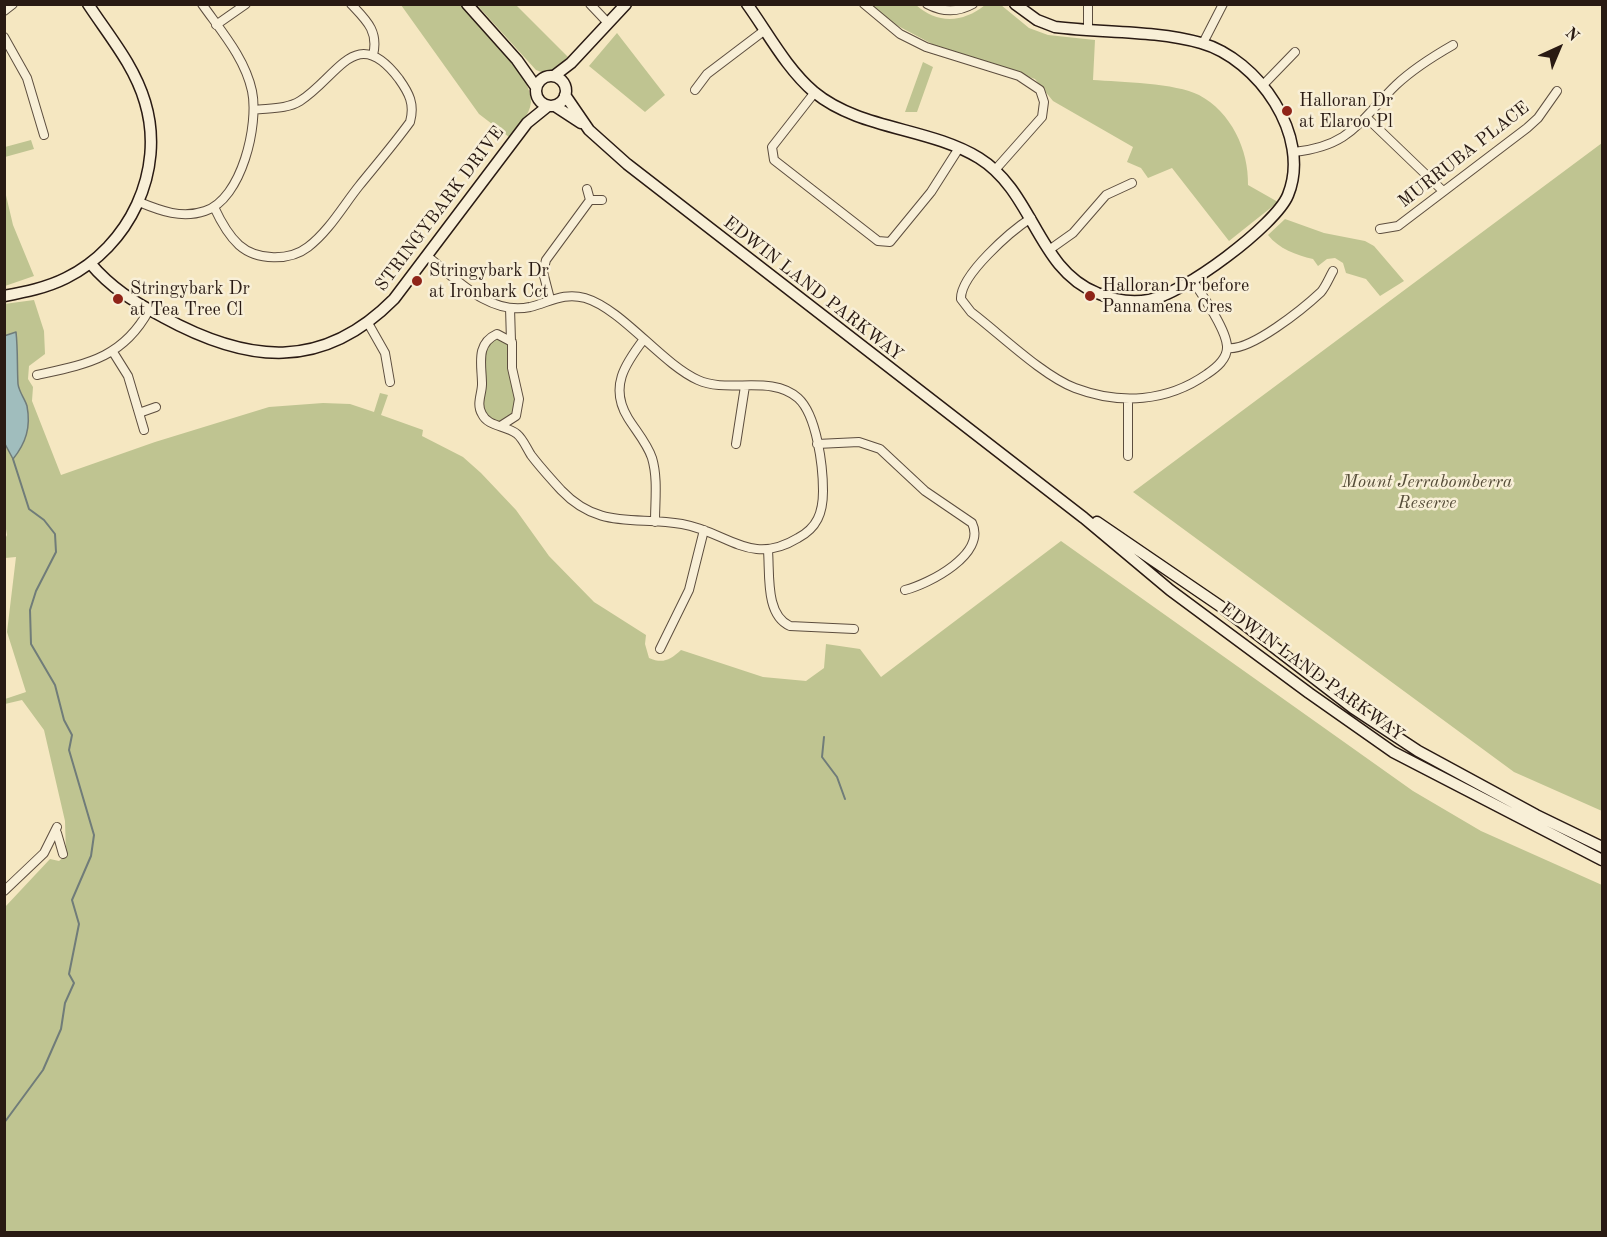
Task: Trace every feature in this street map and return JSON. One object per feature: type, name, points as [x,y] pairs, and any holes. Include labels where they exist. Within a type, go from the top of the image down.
[{"type":"street","points":[[4,11],[13,4]]},
{"type":"street","points":[[4,296],[44,287],[67,278],[90,263],[111,244],[139,202],[150,159],[151,136],[146,104],[130,66],[88,4]]},
{"type":"street","points":[[139,202],[174,214],[193,214],[214,207],[227,194],[245,159],[252,136],[254,110],[245,70],[202,4]]},
{"type":"street","points":[[216,25],[246,4]]},
{"type":"street","points":[[351,4],[376,36],[373,55]]},
{"type":"street","points":[[467,4],[517,60],[538,88],[559,80],[571,63],[626,4]]},
{"type":"street","points":[[590,4],[608,23]]},
{"type":"street","points":[[747,4],[797,74],[815,92],[865,118],[959,148],[994,170],[1021,199],[1049,250],[1070,277],[1095,293],[1109,298],[1150,300],[1193,281],[1274,217],[1289,192],[1294,171],[1294,152],[1283,118],[1263,85],[1230,58],[1203,43],[1174,38],[1054,27],[1037,20],[1015,4]]},
{"type":"street","points":[[864,4],[900,34],[926,47],[1019,76],[1040,90],[1044,102],[1042,117],[994,170]]},
{"type":"street","points":[[927,4],[941,11],[963,10],[973,4]]},
{"type":"street","points":[[1088,4],[1088,31]]},
{"type":"street","points":[[1203,43],[1223,4]]},
{"type":"street","points":[[695,90],[707,74],[765,30]]},
{"type":"street","points":[[4,37],[27,78],[44,135]]},
{"type":"street","points":[[1294,152],[1336,142],[1358,128],[1410,72],[1453,45]]},
{"type":"street","points":[[1263,85],[1295,52]]},
{"type":"street","points":[[214,207],[231,236],[240,246],[252,253],[266,256],[294,254],[315,241],[410,122],[412,102],[405,87],[384,60],[363,53],[351,56],[299,102],[282,107],[254,110]]},
{"type":"street","points":[[559,80],[565,94]]},
{"type":"street","name":"EDWIN LAND PARKWAY","points":[[538,88],[551,106],[584,124]]},
{"type":"street","name":"STRINGYBARK DRIVE","points":[[527,123],[538,88]]},
{"type":"street","name":"MURRUBA PLACE","points":[[1380,230],[1398,226],[1532,124],[1557,91]]},
{"type":"street","points":[[815,92],[772,147],[774,160],[878,241],[890,242],[931,192],[959,148]]},
{"type":"street","name":"EDWIN LAND PARKWAY","points":[[565,94],[584,124],[608,148],[645,178],[1027,474],[1170,590],[1309,693],[1393,752],[1602,860]]},
{"type":"street","name":"STRINGYBARK DRIVE","points":[[90,263],[114,289],[209,341],[262,353],[313,348],[341,338],[368,322],[394,299],[527,123],[565,94]]},
{"type":"street","points":[[1367,118],[1443,191]]},
{"type":"street","points":[[1049,250],[1073,233],[1106,195],[1132,183]]},
{"type":"street","points":[[587,189],[590,200]]},
{"type":"street","points":[[590,200],[602,200]]},
{"type":"street","points":[[550,299],[543,272],[547,257],[590,200]]},
{"type":"street","points":[[1031,218],[1005,235],[964,286],[961,295],[963,304],[1062,381],[1095,395],[1128,399],[1150,398],[1187,386],[1217,367],[1227,348]]},
{"type":"street","points":[[427,256],[483,299],[510,308],[528,307],[550,299],[569,296],[592,301],[700,381],[782,390],[799,399],[812,420],[817,444],[823,495],[818,521],[810,531],[795,541],[768,550],[744,548],[704,530],[682,524],[614,520],[582,508],[561,490],[524,442],[510,429],[486,420],[479,407],[482,386],[481,353],[484,344],[504,325],[510,308]]},
{"type":"street","points":[[1227,348],[1235,350],[1248,345],[1277,326],[1323,290],[1333,271]]},
{"type":"street","points":[[1193,281],[1212,313],[1227,348]]},
{"type":"street","points":[[510,308],[512,368],[519,399],[517,412],[524,442]]},
{"type":"street","points":[[38,375],[112,352],[139,326],[149,310]]},
{"type":"street","points":[[368,322],[385,353],[390,382]]},
{"type":"street","points":[[495,335],[503,335],[512,341]]},
{"type":"street","points":[[644,339],[625,363],[619,387],[621,403],[651,457],[655,473],[655,522]]},
{"type":"street","points":[[112,352],[126,374],[144,430]]},
{"type":"street","points":[[736,444],[745,386]]},
{"type":"street","points":[[1128,399],[1128,456]]},
{"type":"street","points":[[139,413],[156,407]]},
{"type":"street","points":[[502,425],[511,421],[517,412]]},
{"type":"street","points":[[817,444],[859,442],[880,449],[932,496],[973,525],[975,539],[970,550],[927,583],[905,590]]},
{"type":"street","name":"EDWIN LAND PARKWAY","points":[[1027,474],[1223,608],[1353,708],[1418,752],[1536,815],[1602,847]]},
{"type":"street","points":[[660,649],[688,590],[704,530]]},
{"type":"street","points":[[768,550],[773,610],[781,621],[790,626],[854,630]]},
{"type":"street","points":[[4,891],[44,853],[58,825],[58,840],[63,854]]},
{"type":"green space","points":[[401,5],[462,5],[515,64],[529,90],[531,102],[526,117],[509,137],[479,114]]},
{"type":"green space","points":[[477,5],[516,5],[568,57],[549,75],[536,70]]},
{"type":"green space","points":[[872,5],[916,5],[933,16],[950,19],[968,15],[985,5],[1001,5],[1029,28],[1048,35],[1095,40],[1093,80],[1177,88],[1199,95],[1210,102],[1220,111],[1236,133],[1245,159],[1248,185],[1278,202],[1229,241],[1172,168],[1148,178],[1141,168],[1127,162],[1133,147],[1053,101],[1035,79],[934,45],[883,18]]},
{"type":"green space","points":[[617,33],[665,95],[645,112],[589,66]]},
{"type":"green space","points":[[923,62],[933,67],[917,112],[905,112]]},
{"type":"green space","points":[[31,140],[34,149],[5,157],[5,147]]},
{"type":"green space","name":"Mount Jerrabomberra Reserve","points":[[1602,143],[1602,811],[1514,772],[1133,492]]},
{"type":"green space","points":[[5,191],[13,225],[34,276],[5,286]]},
{"type":"green space","points":[[1285,219],[1324,233],[1365,241],[1374,246],[1404,281],[1380,296],[1366,279],[1346,273],[1343,263],[1335,258],[1327,259],[1318,266],[1313,259],[1288,251],[1268,235]]},
{"type":"green space","points":[[34,300],[44,331],[45,354],[29,366],[28,379],[33,387],[32,401],[61,475],[155,442],[269,407],[323,403],[350,404],[374,412],[380,393],[388,395],[381,415],[423,430],[422,436],[463,457],[516,510],[549,556],[594,602],[646,635],[645,644],[649,658],[658,661],[666,660],[681,650],[763,677],[806,681],[824,668],[826,644],[860,649],[881,677],[1061,541],[1413,791],[1481,831],[1602,885],[1602,1232],[5,1232],[5,907],[50,859],[59,861],[66,855],[65,821],[44,730],[22,700],[5,704],[5,699],[26,692],[7,632],[16,557],[5,558],[7,535],[4,517],[4,304]]},
{"type":"green space","points":[[499,338],[509,343],[516,405],[511,417],[500,422],[488,418],[481,391],[482,371],[488,344]]},
{"type":"water","points":[[16,332],[18,384],[27,406],[28,428],[24,441],[13,459],[5,444],[4,336]]},
{"type":"waterway","points":[[4,1123],[43,1070],[61,1029],[65,1003],[74,983],[69,974],[79,924],[72,900],[91,856],[94,835],[69,750],[72,735],[64,720],[55,685],[31,644],[30,610],[36,591],[56,552],[55,534],[44,520],[29,509],[13,459]]},
{"type":"waterway","points":[[824,737],[822,757],[837,777],[845,799]]},
{"type":"place","name":"Halloran Dr at Elaroo Pl","points":[[1287,111]]},
{"type":"place","name":"Stringybark Dr at Ironbark Cct","points":[[417,281]]},
{"type":"place","name":"Halloran Dr before Pannamena Cres","points":[[1090,296]]},
{"type":"place","name":"Stringybark Dr at Tea Tree Cl","points":[[118,299]]}]
